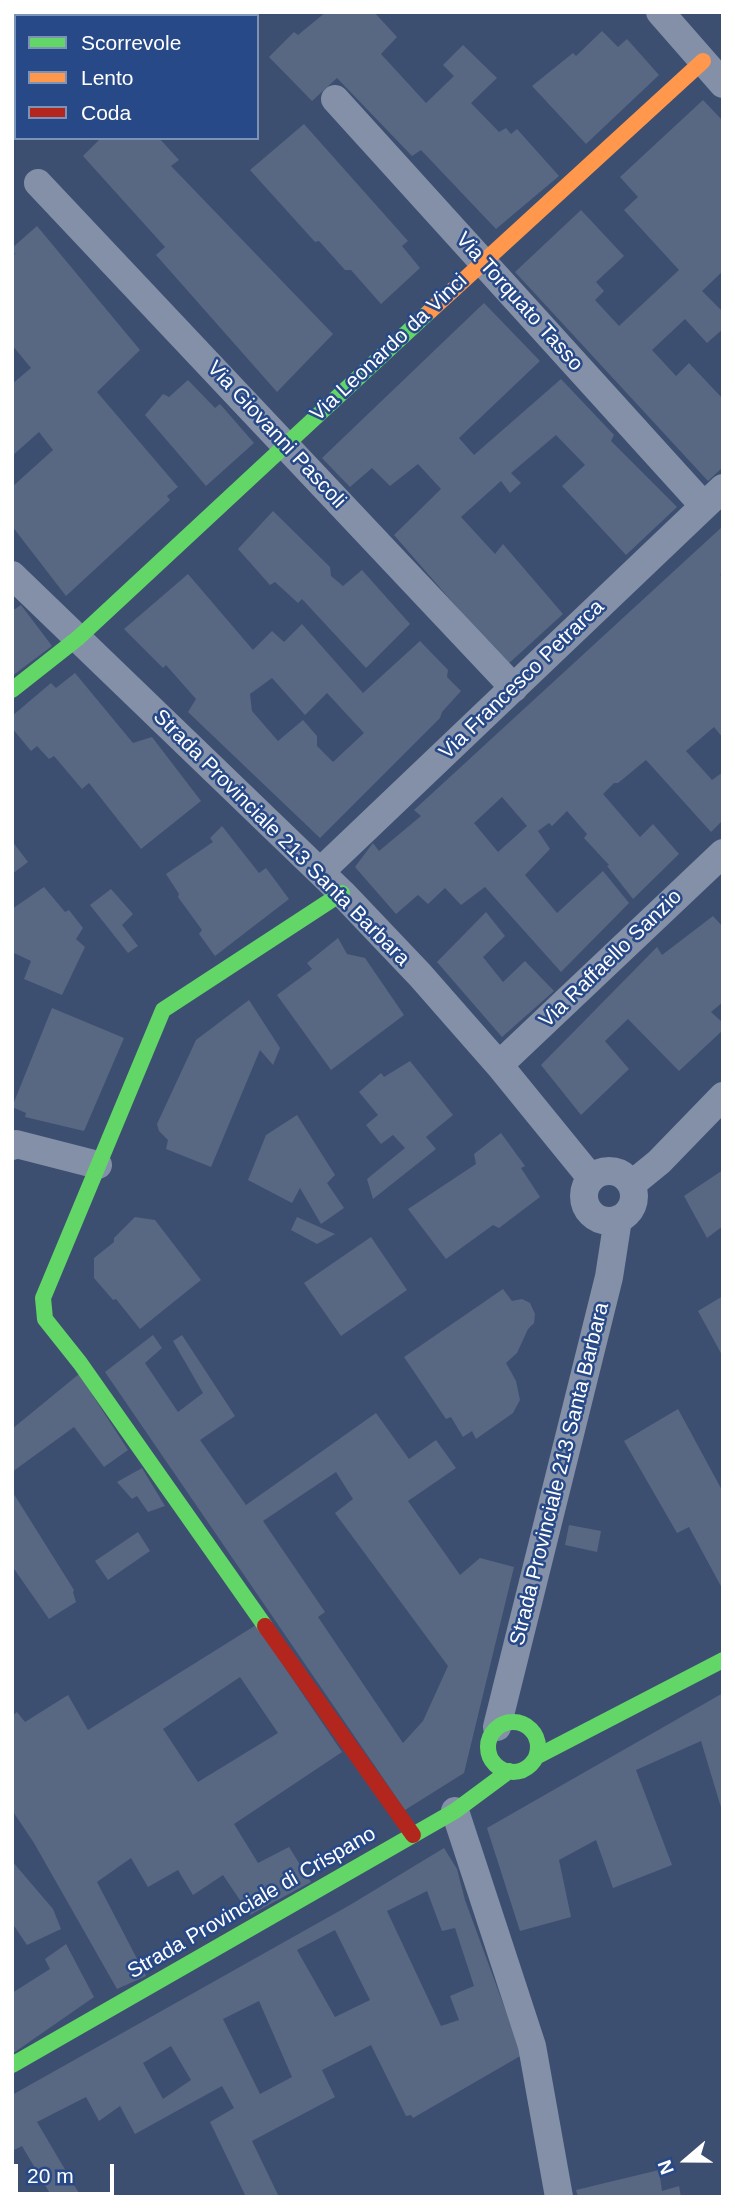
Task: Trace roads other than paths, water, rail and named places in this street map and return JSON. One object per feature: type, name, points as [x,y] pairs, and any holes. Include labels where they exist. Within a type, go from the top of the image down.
[{"type":"street","points":[[660,12],[723,84]]},
{"type":"street","name":"Via Leonardo da Vinci","points":[[12,690],[78,638],[285,444],[703,61]]},
{"type":"street","name":"Via Torquato Tasso","points":[[335,99],[483,262],[713,497]]},
{"type":"street","name":"Via Giovanni Pascoli","points":[[38,183],[514,688]]},
{"type":"street","name":"Via Francesco Petrarca","points":[[321,871],[713,497]]},
{"type":"street","name":"Strada Provinciale 213 Santa Barbara","points":[[12,575],[321,871],[420,975],[591,1178]]},
{"type":"street","name":"Via Raffaello Sanzio","points":[[499,1066],[723,853]]},
{"type":"street","points":[[341,892],[163,1010],[43,1298],[45,1319],[88,1374],[413,1835]]},
{"type":"street","points":[[618,1219],[600,1219],[588,1208],[584,1192],[591,1178],[605,1171],[613,1171],[620,1173],[632,1184],[659,1162],[723,1096]]},
{"type":"street","points":[[12,1146],[16,1144],[98,1165]]},
{"type":"street","name":"Strada Provinciale 213 Santa Barbara","points":[[497,1727],[609,1277],[618,1219],[631,1209],[634,1201],[632,1184]]},
{"type":"street","points":[[536,1757],[536,1735],[528,1726],[507,1722],[497,1727],[490,1736],[488,1748],[498,1767],[509,1772],[520,1771],[536,1757],[723,1660]]},
{"type":"street","name":"Strada Provinciale di Crispano","points":[[12,2065],[456,1811],[509,1772]]},
{"type":"street","points":[[456,1811],[532,2046],[559,2197]]}]
